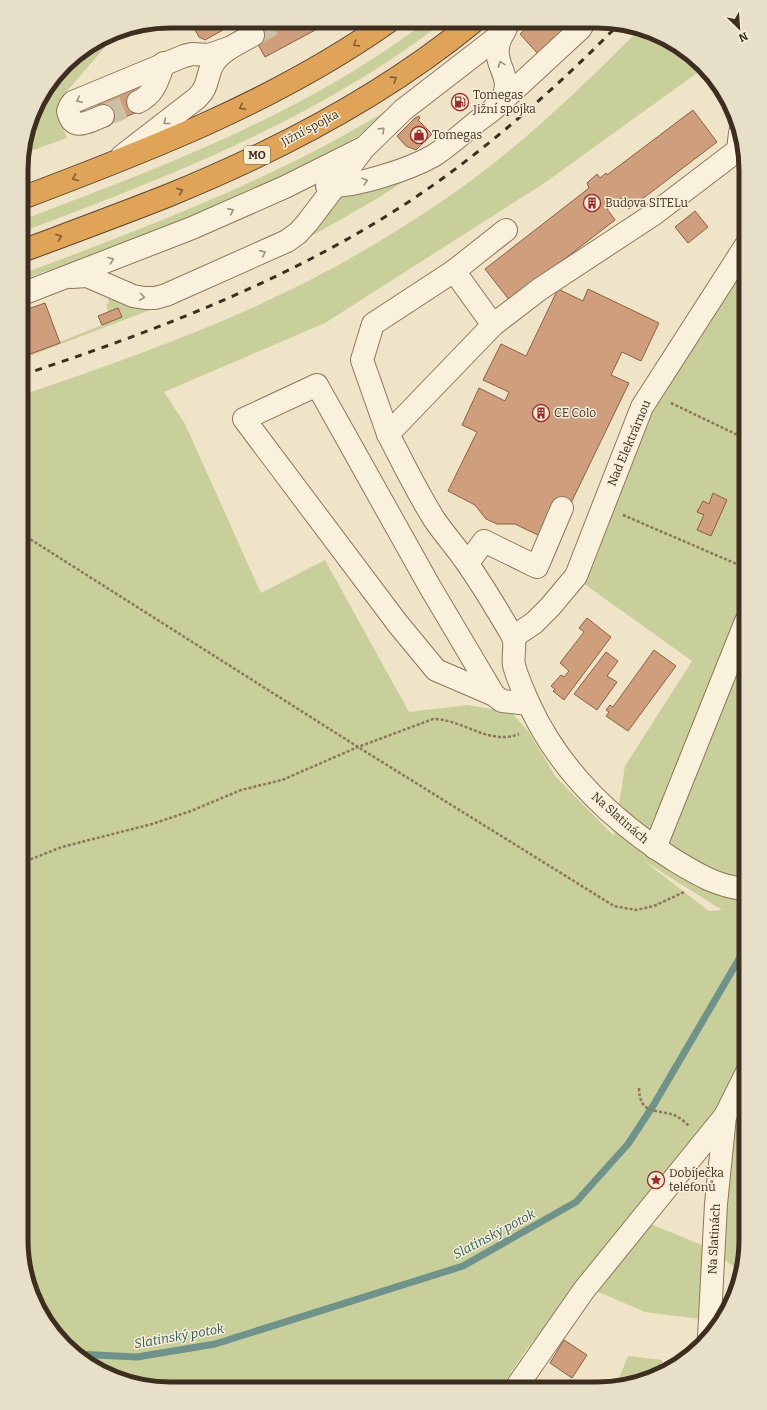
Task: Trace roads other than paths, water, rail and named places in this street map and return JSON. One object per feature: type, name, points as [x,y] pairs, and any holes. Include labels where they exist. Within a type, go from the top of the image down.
[{"type":"highway","points":[[28,196],[111,164],[209,123],[320,67],[380,28]]},
{"type":"highway","name":"Jižní spojka","points":[[28,249],[167,196],[216,175],[328,120],[419,63],[465,28]]},
{"type":"street","points":[[501,102],[506,86],[506,79],[499,62],[498,48],[507,28]]},
{"type":"street","points":[[65,277],[87,276],[134,296],[155,298],[166,295],[287,241],[298,233],[307,223],[365,146],[403,110],[507,28]]},
{"type":"street","points":[[285,187],[300,183],[334,186],[358,183],[418,163],[433,156],[501,102],[581,28]]},
{"type":"street","points":[[103,116],[82,124],[76,124],[72,121],[68,111],[73,102],[164,63],[184,56],[198,54],[209,55],[229,48],[252,35]]},
{"type":"street","points":[[111,164],[197,98],[204,91],[211,67],[229,48]]},
{"type":"street","points":[[198,54],[203,57],[206,62],[209,75]]},
{"type":"street","points":[[138,102],[152,92],[164,63]]},
{"type":"street","points":[[28,292],[192,228],[285,187],[365,146]]},
{"type":"street","points":[[388,434],[494,326],[540,289],[654,214],[738,150]]},
{"type":"street","points":[[506,230],[454,271],[373,324],[362,360],[388,434],[419,494],[435,520],[468,563],[513,637]]},
{"type":"street","name":"Nad Elektrárnou","points":[[513,637],[534,623],[550,607],[576,576],[642,407],[739,256]]},
{"type":"street","points":[[454,271],[494,326]]},
{"type":"street","points":[[494,695],[430,587],[317,385],[244,419],[398,624],[436,670],[494,695],[502,701],[529,704]]},
{"type":"street","points":[[468,563],[484,541],[537,567],[562,508]]},
{"type":"street","name":"Na Slatinách","points":[[513,637],[514,664],[529,704],[540,726],[566,765],[579,781],[610,812],[635,834],[655,848],[701,877],[726,886],[739,888]]},
{"type":"street","points":[[655,848],[739,638]]},
{"type":"street","name":"Na Slatinách","points":[[710,1327],[716,1204],[725,1116],[739,1088]]},
{"type":"street","points":[[520,1382],[584,1290],[725,1116]]},
{"type":"waterway","name":"Slatinský potok","points":[[86,1354],[137,1357],[215,1344],[463,1266],[576,1202],[628,1144],[653,1106],[739,959]]},
{"type":"tunnel","points":[[253,35],[266,28]]},
{"type":"tunnel","points":[[103,116],[138,102]]},
{"type":"railway","points":[[28,373],[131,337],[238,294],[341,243],[391,213],[439,181],[487,145],[555,86],[614,29]]},
{"type":"place","name":"Tomegas Jižní spojka","points":[[460,102]]},
{"type":"place","name":"Tomegas","points":[[419,135]]},
{"type":"place","name":"Budova SITELu","points":[[592,203]]},
{"type":"place","name":"CE Colo","points":[[541,413]]},
{"type":"place","name":"Dobíječka telefonů","points":[[656,1180]]}]
